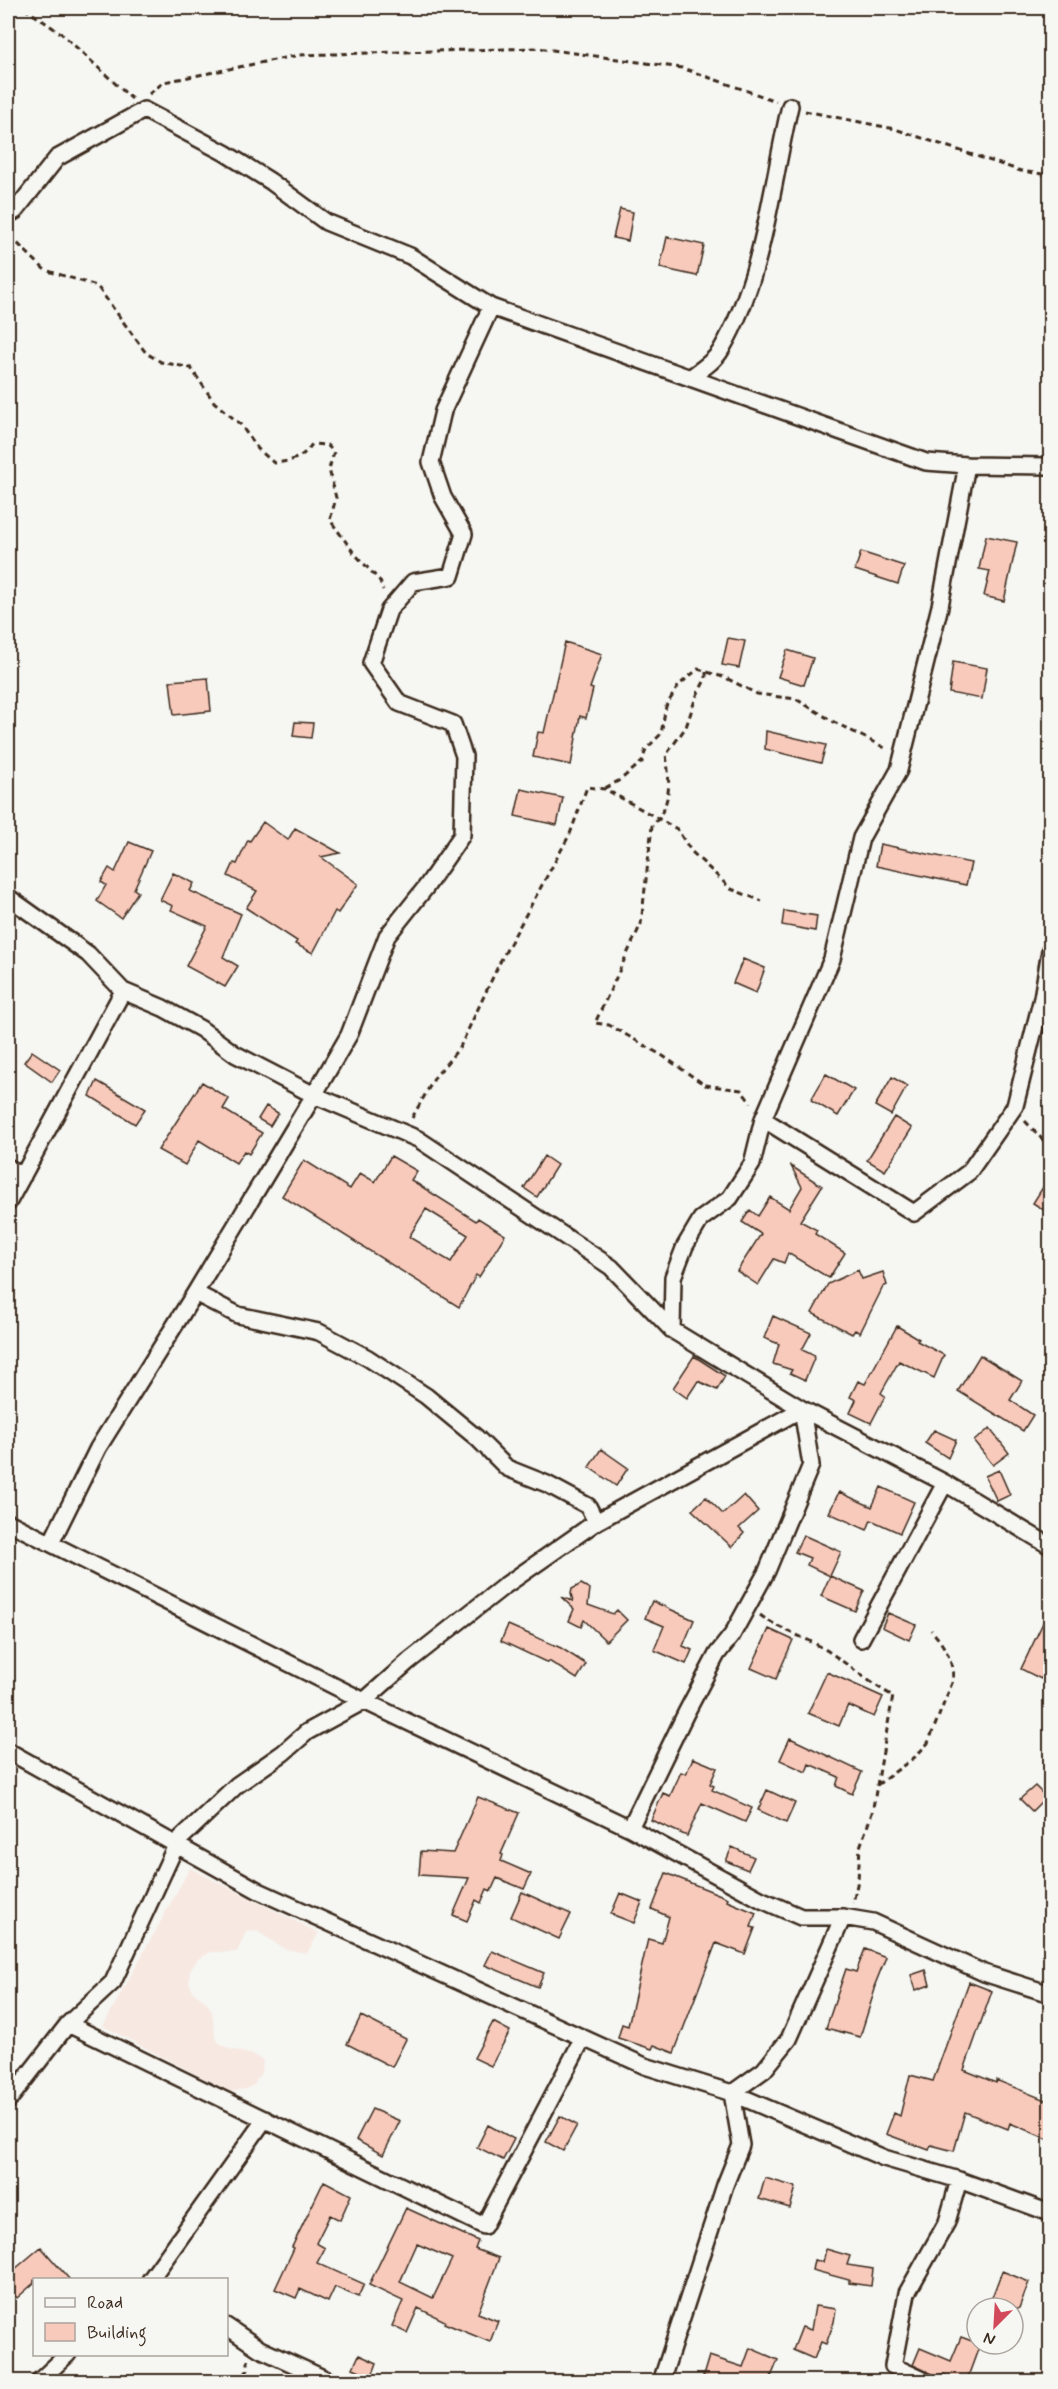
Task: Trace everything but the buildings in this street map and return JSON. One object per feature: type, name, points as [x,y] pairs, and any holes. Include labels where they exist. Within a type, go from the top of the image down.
[{"type":"street","points":[[690,378],[720,352],[747,293],[769,220],[777,161],[790,106]]},
{"type":"street","points":[[8,215],[15,211],[57,158],[144,110],[225,153],[270,181],[326,222],[410,256],[491,307],[926,462],[1050,466]]},
{"type":"street","points":[[51,1543],[98,1448],[195,1293],[349,1035],[387,936],[462,835],[464,756],[453,724],[399,703],[371,663],[389,610],[413,582],[451,576],[464,534],[442,497],[431,462],[444,411],[491,307]]},
{"type":"street","points":[[672,1330],[673,1277],[686,1246],[701,1220],[730,1198],[752,1164],[763,1119],[832,959],[861,837],[899,770],[940,606],[967,465]]},
{"type":"street","points":[[8,897],[88,954],[123,991],[163,1008],[201,1029],[235,1054],[314,1095],[418,1139],[611,1267],[672,1330],[802,1409],[945,1483],[1050,1546]]},
{"type":"street","points":[[763,1119],[914,1213],[969,1172],[1015,1106],[1042,998],[1050,951]]},
{"type":"street","points":[[8,1203],[123,991]]},
{"type":"street","points":[[8,1167],[23,1176]]},
{"type":"street","points":[[195,1293],[238,1315],[319,1332],[368,1358],[426,1396],[477,1438],[507,1468],[547,1484],[588,1506],[596,1522]]},
{"type":"street","points":[[8,2101],[69,2024],[113,1982],[176,1845],[237,1785],[283,1753],[307,1732],[364,1701],[409,1661],[503,1587],[596,1522],[802,1409]]},
{"type":"street","points":[[630,1828],[717,1654],[732,1635],[767,1571],[811,1465],[802,1409]]},
{"type":"street","points":[[861,1639],[945,1483]]},
{"type":"street","points":[[8,1522],[364,1701],[630,1828],[762,1900],[801,1917],[843,1917],[873,1922],[984,1973],[1050,1994]]},
{"type":"street","points":[[8,1750],[260,1891],[645,2066],[732,2093],[884,2158],[959,2180],[1050,2213]]},
{"type":"street","points":[[732,2093],[764,2070],[789,2039],[843,1917]]},
{"type":"street","points":[[69,2024],[484,2226],[583,2038]]},
{"type":"street","points":[[662,2382],[725,2185],[741,2145],[732,2093]]},
{"type":"street","points":[[155,2278],[265,2119]]},
{"type":"street","points":[[928,2382],[893,2367],[907,2293],[947,2222],[959,2180]]},
{"type":"street","points":[[228,2327],[260,2349],[332,2382]]},
{"type":"street","points":[[38,2382],[67,2356]]},
{"type":"path","points":[[24,8],[62,34],[144,110],[149,93],[164,82],[299,55],[538,48],[682,68],[806,112],[895,129],[1021,171],[1050,175]]},
{"type":"path","points":[[8,240],[16,242],[45,270],[97,286],[146,353],[162,362],[191,368],[214,402],[240,424],[258,449],[274,464],[294,461],[305,455],[312,444],[327,445],[334,452],[329,469],[336,498],[330,520],[354,553],[380,581],[389,610]]},
{"type":"path","points":[[604,789],[620,780],[642,762],[646,749],[661,734],[666,706],[679,686],[698,669],[726,678],[757,694],[796,699],[891,752],[899,770]]},
{"type":"path","points":[[706,672],[706,678],[696,697],[686,726],[666,755],[669,780],[668,802],[659,819],[652,826],[641,924],[595,1023],[609,1025],[636,1040],[705,1085],[741,1090],[763,1119]]},
{"type":"path","points":[[402,1132],[421,1106],[435,1077],[460,1047],[501,960],[570,834],[587,787],[604,789],[677,829],[691,852],[731,889],[762,901]]},
{"type":"path","points":[[1015,1106],[1028,1126],[1043,1140],[1050,1143]]},
{"type":"path","points":[[755,1592],[759,1598],[755,1609],[758,1614],[820,1647],[858,1672],[870,1683],[893,1696],[872,1813],[860,1847],[854,1902],[843,1917]]},
{"type":"path","points":[[876,1786],[915,1757],[928,1743],[952,1683],[954,1673],[949,1660],[940,1639],[931,1630]]},
{"type":"path","points":[[238,2382],[248,2370],[251,2343]]},
{"type":"shaded area","points":[[190,1868],[319,1933],[307,1953],[284,1949],[257,1931],[246,1932],[237,1952],[211,1952],[198,1959],[190,1971],[189,1982],[193,1992],[207,2003],[212,2011],[215,2037],[219,2043],[263,2060],[261,2073],[254,2085],[246,2089],[230,2092],[103,2026]]}]
